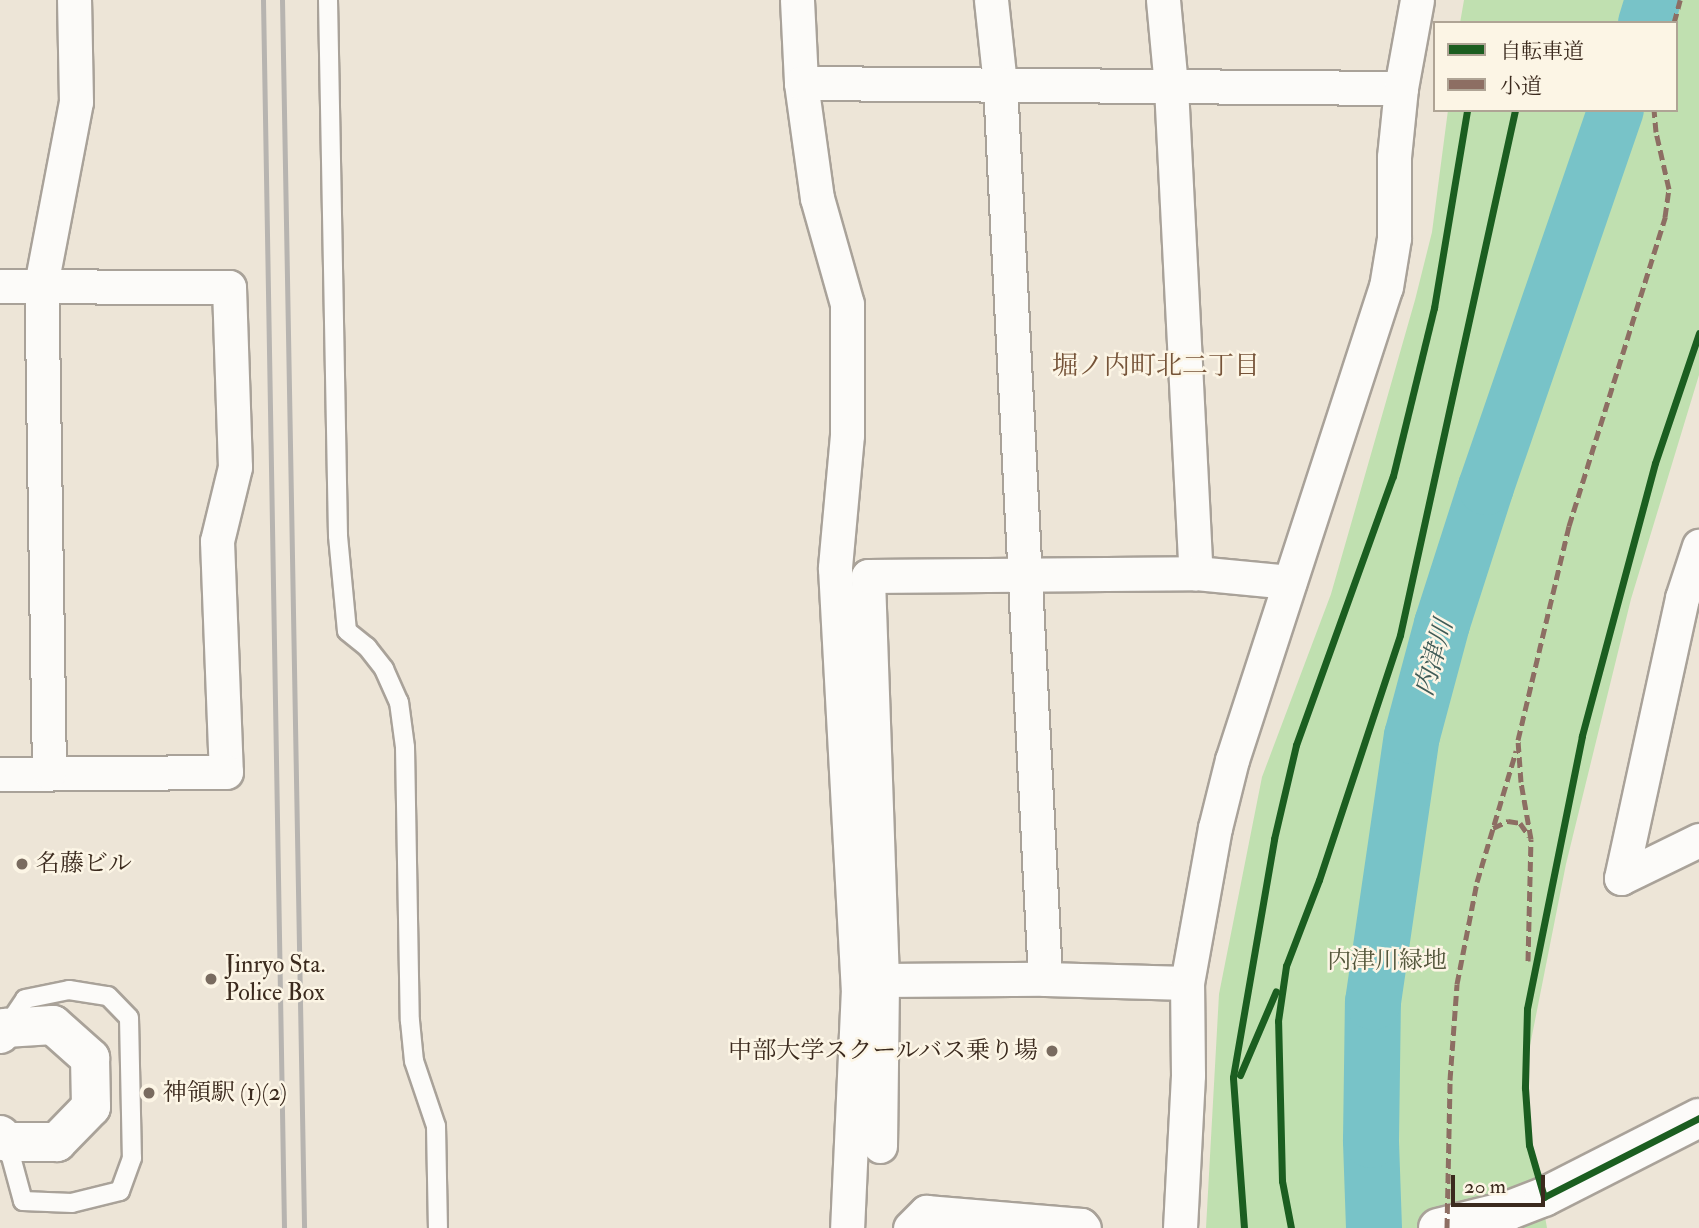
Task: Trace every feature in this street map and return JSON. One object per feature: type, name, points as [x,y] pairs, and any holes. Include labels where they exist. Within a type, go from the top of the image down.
[{"type":"street","points":[[49,772],[41,285],[76,102],[74,0]]},
{"type":"street","points":[[797,0],[801,83],[817,198],[847,304],[847,435],[835,568],[858,988],[847,1228]]},
{"type":"street","points":[[991,0],[1000,84],[1045,979]]},
{"type":"street","points":[[1163,0],[1171,87],[1196,573]]},
{"type":"street","points":[[1180,1228],[1188,1075],[1187,983],[1215,828],[1232,760],[1386,287],[1394,238],[1394,157],[1401,88],[1417,0]]},
{"type":"street","points":[[801,83],[1401,88]]},
{"type":"street","points":[[0,286],[229,287],[235,467],[217,541],[226,772],[0,774]]},
{"type":"street","points":[[1699,546],[1691,594],[1621,878],[1699,840]]},
{"type":"street","points":[[880,1146],[882,980],[867,576],[1196,573],[1290,582]]},
{"type":"street","points":[[882,980],[1045,979],[1187,983]]},
{"type":"street","points":[[2,1031],[53,1025],[90,1058],[91,1107],[57,1142],[4,1138]]},
{"type":"street","points":[[1438,1228],[1510,1210],[1544,1197],[1699,1118]]},
{"type":"street","points":[[910,1228],[926,1212],[942,1221],[1081,1225],[1084,1228]]},
{"type":"lane","points":[[328,0],[338,536],[347,631],[367,647],[384,669],[401,713],[405,747],[410,1021],[414,1061],[436,1126],[438,1228]]},
{"type":"lane","points":[[2,1031],[25,999],[69,990],[108,996],[129,1018],[132,1158],[120,1191],[72,1203],[23,1201],[4,1138]]},
{"type":"green space","name":"内津川緑地","points":[[1464,0],[1699,0],[1699,375],[1631,599],[1566,864],[1522,1086],[1547,1228],[1206,1228],[1219,994],[1262,777],[1331,594],[1415,300],[1432,232],[1448,112],[1678,112],[1678,21],[1460,21]]},
{"type":"waterway","name":"内津川","points":[[1647,21],[1653,0]]},
{"type":"waterway","name":"内津川","points":[[1374,1228],[1371,1140],[1373,1002],[1412,736],[1442,624],[1486,487],[1615,112]]},
{"type":"railway","points":[[263,0],[284,1228]]},
{"type":"railway","points":[[282,0],[304,1228]]},
{"type":"marked path","points":[[1675,21],[1680,0]]},
{"type":"marked path","points":[[1528,961],[1531,839],[1521,782],[1518,740],[1569,526],[1665,217],[1669,189],[1654,112]]},
{"type":"marked path","points":[[1447,1228],[1450,1080],[1457,984],[1477,882],[1516,751]]},
{"type":"marked path","points":[[1493,828],[1508,821],[1520,823],[1529,836]]},
{"type":"cycle path","points":[[1244,1228],[1233,1077],[1274,839],[1296,745],[1393,476],[1434,308],[1467,112]]},
{"type":"cycle path","points":[[1291,1228],[1282,1181],[1278,1021],[1286,966],[1319,880],[1400,635],[1515,112]]},
{"type":"cycle path","points":[[1699,333],[1655,463],[1582,736],[1527,1009],[1525,1088],[1529,1145],[1544,1197],[1699,1118]]},
{"type":"cycle path","points":[[1240,1075],[1276,991]]},
{"type":"place","name":"名藤ビル","points":[[22,864]]},
{"type":"place","name":"Jinryo Sta. Police Box","points":[[211,979]]},
{"type":"place","name":"中部大学スクールバス乗り場","points":[[1052,1051]]},
{"type":"place","name":"神領駅 (1)(2)","points":[[149,1093]]},
{"type":"district","name":"堀ノ内町北二丁目","points":[[1156,367]]}]
